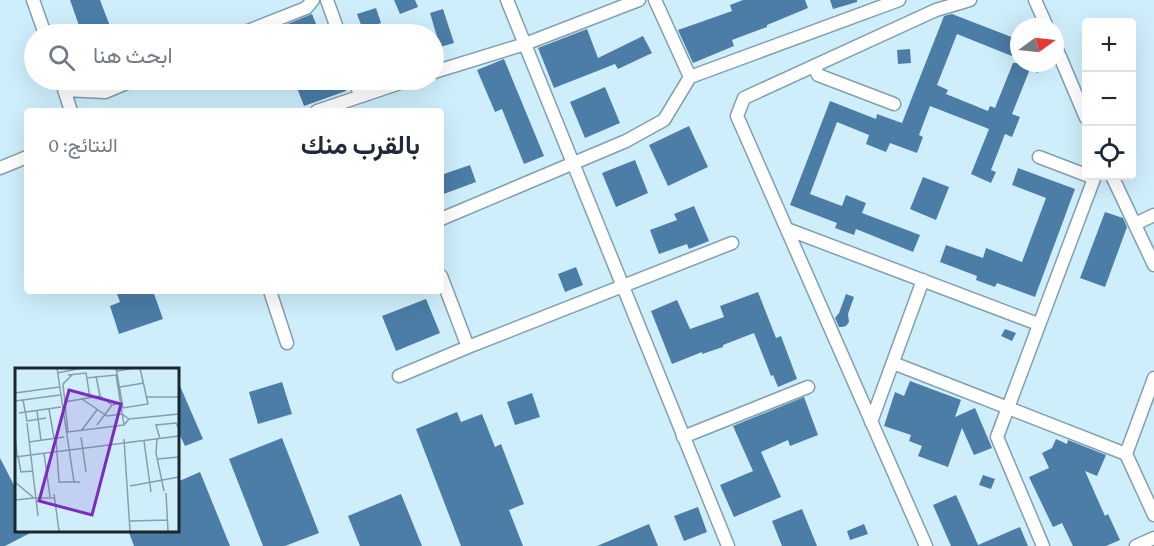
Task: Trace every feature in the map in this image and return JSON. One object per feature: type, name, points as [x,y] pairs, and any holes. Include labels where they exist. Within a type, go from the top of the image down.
[{"type":"street","points":[[33,0],[41,24]]},
{"type":"street","points":[[265,24],[306,8],[313,0]]},
{"type":"street","points":[[327,0],[335,24]]},
{"type":"street","points":[[507,0],[728,546]]},
{"type":"street","points":[[444,69],[525,44],[639,0]]},
{"type":"street","points":[[655,0],[690,77]]},
{"type":"street","points":[[444,218],[626,141],[664,120],[690,77],[885,3],[899,0]]},
{"type":"street","points":[[926,546],[737,116],[744,98],[936,10],[970,0]]},
{"type":"street","points":[[1035,0],[1043,18]]},
{"type":"street","points":[[814,66],[818,75],[894,104]]},
{"type":"street","points":[[1064,66],[1082,109]]},
{"type":"street","points":[[65,90],[70,108]]},
{"type":"street","points":[[93,90],[105,92],[110,90]]},
{"type":"street","points":[[358,90],[360,95]]},
{"type":"street","points":[[325,108],[377,90]]},
{"type":"street","points":[[1040,157],[1082,173]]},
{"type":"street","points":[[0,168],[24,158]]},
{"type":"street","points":[[1043,546],[997,437],[1093,180]]},
{"type":"street","points":[[1114,180],[1154,265]]},
{"type":"street","points":[[1135,224],[1154,215]]},
{"type":"street","points":[[787,228],[1038,324]]},
{"type":"street","points":[[399,376],[732,243]]},
{"type":"street","points":[[872,422],[923,280]]},
{"type":"street","points":[[444,284],[468,347]]},
{"type":"street","points":[[271,294],[287,343]]},
{"type":"street","points":[[893,363],[1126,454],[1154,514]]},
{"type":"street","points":[[1126,454],[1154,378]]},
{"type":"street","points":[[683,437],[808,387]]},
{"type":"street","points":[[1136,546],[1154,538]]},
{"type":"building","points":[[70,0],[100,0],[109,24],[78,24]]},
{"type":"building","points":[[394,0],[415,0],[418,7],[400,14]]},
{"type":"building","points":[[743,0],[805,0],[808,8],[732,40],[734,46],[693,63],[678,30],[732,11],[730,5]]},
{"type":"building","points":[[830,0],[857,0],[857,2],[833,9]]},
{"type":"building","points":[[376,8],[381,23],[361,24],[357,14]]},
{"type":"building","points":[[443,9],[454,43],[444,46],[444,24],[433,24],[430,13]]},
{"type":"building","points":[[312,14],[316,24],[288,24]]},
{"type":"building","points":[[952,14],[1010,37],[1010,55],[957,34],[937,85],[948,90],[946,94],[988,111],[990,106],[995,108],[1010,70],[1029,72],[1012,114],[1020,117],[1012,137],[1005,134],[991,170],[996,172],[991,183],[971,174],[989,129],[930,106],[919,135],[923,137],[917,153],[890,143],[886,152],[866,144],[869,135],[837,122],[810,194],[842,206],[846,195],[866,203],[862,213],[920,235],[913,252],[856,229],[854,235],[835,228],[837,223],[790,205],[830,101],[876,119],[877,114],[902,123],[944,16]]},
{"type":"building","points":[[587,29],[598,58],[643,36],[652,53],[618,69],[615,64],[554,88],[538,48]]},
{"type":"building","points":[[910,49],[911,63],[898,64],[897,50]]},
{"type":"building","points":[[504,59],[544,156],[524,164],[502,109],[495,112],[477,70]]},
{"type":"building","points":[[605,87],[620,123],[585,138],[570,102]]},
{"type":"building","points":[[298,90],[346,90],[346,91],[304,106]]},
{"type":"building","points":[[689,126],[708,167],[668,186],[649,145]]},
{"type":"building","points":[[635,160],[648,193],[616,207],[602,173]]},
{"type":"building","points":[[470,165],[476,182],[444,194],[444,174]]},
{"type":"building","points":[[1018,168],[1075,189],[1035,297],[997,283],[995,287],[976,280],[977,276],[940,262],[946,245],[983,258],[986,248],[1022,262],[1046,198],[1012,185]]},
{"type":"building","points":[[923,177],[949,187],[936,220],[910,209]]},
{"type":"building","points":[[694,206],[709,241],[689,249],[687,244],[659,254],[650,230],[677,220],[674,214]]},
{"type":"building","points":[[1105,212],[1123,218],[1127,227],[1105,287],[1080,278]]},
{"type":"building","points":[[576,267],[583,285],[565,292],[558,274]]},
{"type":"building","points":[[758,292],[776,338],[781,336],[797,379],[778,387],[773,375],[771,376],[754,333],[723,345],[723,347],[702,354],[702,352],[672,364],[651,311],[677,300],[690,329],[724,317],[720,306]]},
{"type":"building","points":[[117,294],[154,294],[163,319],[119,334],[110,306],[120,302]]},
{"type":"building","points":[[846,294],[854,297],[848,314],[849,322],[846,326],[839,327],[835,318]]},
{"type":"building","points":[[426,299],[440,333],[396,351],[382,316]]},
{"type":"building","points":[[1005,329],[1016,333],[1012,341],[1001,336]]},
{"type":"building","points":[[178,381],[203,439],[185,446],[178,431]]},
{"type":"building","points":[[910,381],[961,400],[955,417],[975,408],[992,448],[974,455],[962,428],[948,467],[918,456],[922,446],[909,441],[911,435],[884,426],[895,392],[904,396]]},
{"type":"building","points":[[282,382],[292,414],[258,424],[249,392]]},
{"type":"building","points":[[532,393],[540,417],[515,425],[507,402]]},
{"type":"building","points":[[804,397],[818,435],[790,446],[788,440],[761,452],[781,497],[734,517],[720,485],[753,471],[733,426]]},
{"type":"building","points":[[457,412],[461,422],[482,414],[495,447],[501,444],[524,504],[509,510],[523,546],[461,546],[416,429]]},
{"type":"building","points":[[282,438],[319,533],[285,546],[263,546],[229,459]]},
{"type":"building","points":[[1056,439],[1067,444],[1068,440],[1106,455],[1097,476],[1085,471],[1105,516],[1108,514],[1120,540],[1106,546],[1073,546],[1062,523],[1053,527],[1029,477],[1049,468],[1042,453],[1052,448]]},
{"type":"building","points":[[0,458],[15,487],[15,531],[34,531],[5,546],[0,546]]},
{"type":"building","points":[[200,472],[230,546],[134,546],[128,531],[178,531],[178,482]]},
{"type":"building","points":[[983,475],[995,479],[991,489],[979,485]]},
{"type":"building","points":[[401,494],[422,546],[360,546],[348,516]]},
{"type":"building","points":[[956,495],[978,545],[1020,527],[1028,546],[951,546],[933,505]]},
{"type":"building","points":[[698,507],[707,532],[684,541],[674,516]]},
{"type":"building","points":[[802,509],[817,546],[782,546],[772,521]]},
{"type":"building","points":[[649,524],[658,546],[597,546]]},
{"type":"building","points":[[864,524],[868,534],[850,540],[847,531]]}]
